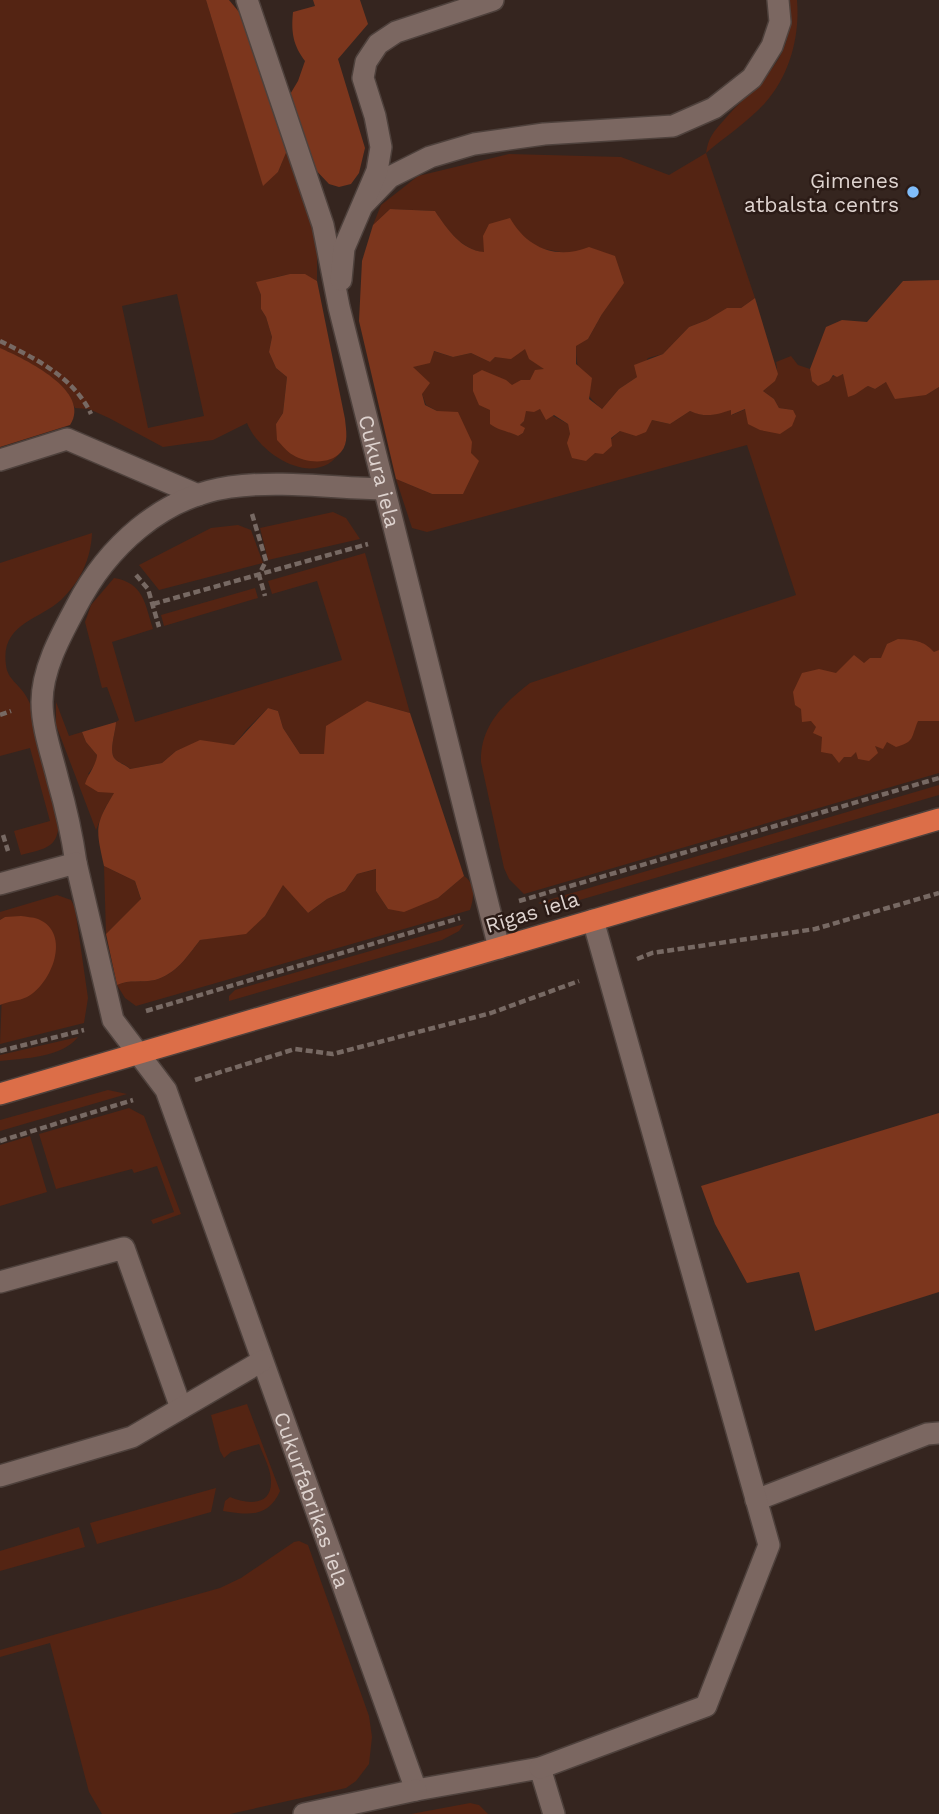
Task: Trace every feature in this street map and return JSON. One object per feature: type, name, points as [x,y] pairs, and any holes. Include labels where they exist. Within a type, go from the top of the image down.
[{"type":"highway","name":"Rīgas iela","points":[[0,1094],[939,819]]},
{"type":"street","name":"Cukura iela","points":[[247,0],[323,225],[339,307],[499,948]]},
{"type":"street","points":[[339,307],[344,248],[377,171],[382,147],[363,78],[366,62],[378,44],[396,32],[493,0]]},
{"type":"street","points":[[364,204],[390,177],[430,157],[474,144],[544,134],[673,126],[714,108],[752,78],[772,46],[780,22],[778,0]]},
{"type":"street","points":[[0,460],[67,439],[198,495]]},
{"type":"street","points":[[139,1053],[113,1020],[76,863],[70,823],[45,731],[42,702],[44,683],[61,635],[82,595],[115,550],[142,523],[198,495],[229,487],[267,485],[384,489]]},
{"type":"street","points":[[0,884],[76,863]]},
{"type":"street","points":[[304,1814],[416,1790],[540,1768],[706,1706],[769,1545],[593,920]]},
{"type":"street","name":"Cukurfabrikas iela","points":[[139,1053],[166,1090],[416,1790]]},
{"type":"street","points":[[0,1282],[124,1248],[181,1408]]},
{"type":"street","points":[[0,1476],[132,1437],[262,1361]]},
{"type":"street","points":[[756,1500],[927,1434],[939,1433]]},
{"type":"street","points":[[540,1768],[554,1814]]},
{"type":"path","points":[[0,341],[51,369],[73,388],[89,409],[109,457]]},
{"type":"path","points":[[243,486],[265,561],[259,575],[265,596]]},
{"type":"path","points":[[153,604],[396,536]]},
{"type":"path","points":[[115,550],[148,589],[159,627]]},
{"type":"path","points":[[0,1141],[295,1049],[333,1054],[491,1013],[652,953],[815,929],[939,893]]},
{"type":"shaded area","points":[[0,0],[206,0],[263,185],[278,172],[288,148],[317,233],[317,281],[295,274],[257,282],[261,309],[272,337],[269,352],[276,368],[287,377],[283,413],[276,424],[329,460],[341,453],[328,464],[317,468],[292,465],[269,452],[247,423],[213,440],[163,447],[89,409],[75,408],[53,379],[0,348]],"holes":[[[177,294],[204,416],[148,428],[122,306]]]},
{"type":"shaded area","points":[[206,0],[229,0],[239,12],[288,148],[278,172],[263,186]]},
{"type":"shaded area","points":[[313,0],[360,0],[368,24],[338,59],[365,148],[359,173],[351,184],[339,187],[329,184],[311,165],[289,96],[305,61],[294,38],[293,12],[315,6]]},
{"type":"shaded area","points":[[785,0],[797,0],[797,27],[792,54],[774,92],[759,110],[706,153],[717,128],[775,64],[787,38],[789,19]]},
{"type":"shaded area","points":[[706,153],[755,298],[741,308],[727,309],[689,327],[663,354],[648,358],[637,377],[619,389],[602,409],[585,389],[577,363],[576,345],[588,339],[602,314],[572,254],[538,248],[518,232],[485,253],[476,251],[456,238],[435,211],[390,209],[373,225],[381,205],[418,176],[509,154],[621,157],[669,175]]},
{"type":"shaded area","points":[[390,209],[435,211],[455,238],[468,247],[484,252],[483,236],[489,224],[510,218],[525,237],[544,249],[565,252],[589,247],[615,256],[624,283],[588,339],[576,346],[576,364],[592,378],[589,399],[602,409],[619,389],[637,377],[634,365],[663,354],[689,327],[727,308],[741,308],[755,298],[778,374],[775,381],[763,391],[774,399],[779,408],[793,410],[796,416],[792,426],[780,434],[760,430],[748,424],[745,409],[731,415],[731,410],[710,415],[690,411],[670,424],[652,420],[646,432],[636,436],[620,431],[611,438],[612,446],[603,454],[595,453],[586,461],[572,458],[567,443],[570,434],[568,424],[554,415],[546,420],[540,409],[534,412],[526,411],[524,421],[520,425],[525,428],[518,436],[490,424],[490,410],[479,405],[473,391],[473,375],[482,370],[512,385],[521,380],[530,380],[535,370],[544,369],[529,359],[525,349],[511,359],[495,357],[490,362],[471,353],[453,357],[434,351],[430,363],[413,367],[430,383],[422,394],[425,405],[437,411],[458,412],[472,442],[471,453],[479,461],[463,494],[432,494],[396,479],[359,321],[362,261],[373,225]]},
{"type":"shaded area","points":[[290,274],[305,274],[317,281],[345,419],[344,448],[336,456],[324,461],[298,458],[277,440],[276,424],[283,413],[287,377],[276,368],[269,352],[272,337],[261,309],[261,295],[256,282]]},
{"type":"shaded area","points":[[939,280],[939,387],[926,395],[895,399],[886,382],[875,389],[868,386],[848,397],[843,374],[837,377],[833,375],[829,381],[818,386],[812,381],[810,369],[826,327],[842,320],[867,322],[903,281]]},
{"type":"shaded area","points":[[0,348],[39,368],[64,389],[72,400],[74,412],[70,425],[0,447]]},
{"type":"shaded area","points":[[525,348],[545,369],[490,410],[518,436],[523,433],[524,428],[520,425],[524,421],[525,411],[540,409],[568,424],[570,434],[595,453],[620,431],[652,420],[670,424],[690,411],[710,415],[731,409],[732,415],[746,409],[793,410],[779,408],[774,399],[763,391],[775,378],[776,362],[791,356],[798,365],[810,369],[812,381],[844,374],[847,384],[861,389],[868,386],[875,389],[886,382],[926,395],[939,387],[939,773],[524,894],[509,879],[504,868],[481,762],[484,737],[495,717],[511,699],[530,683],[796,595],[747,445],[427,532],[412,528],[396,479],[432,494],[471,453],[437,411],[426,405],[412,367],[433,351],[453,357],[471,353],[490,362],[495,357]]},
{"type":"shaded area","points":[[333,512],[346,518],[360,539],[268,560],[260,528]]},
{"type":"shaded area","points":[[238,525],[251,530],[263,563],[159,590],[139,565],[211,528]]},
{"type":"shaded area","points":[[92,533],[87,561],[74,586],[61,600],[15,632],[6,651],[9,674],[33,711],[59,818],[57,836],[49,846],[21,855],[14,831],[50,821],[30,748],[0,756],[0,563]]},
{"type":"shaded area","points":[[365,553],[410,713],[367,701],[325,754],[300,754],[283,728],[278,711],[268,708],[234,745],[200,741],[176,751],[162,763],[130,769],[115,759],[112,747],[116,722],[119,720],[107,687],[102,688],[85,622],[91,605],[114,578],[132,585],[142,596],[153,629],[112,642],[135,722],[342,660],[317,581],[272,594],[268,581]]},
{"type":"shaded area","points":[[255,588],[258,598],[164,626],[161,615]]},
{"type":"shaded area","points":[[898,639],[918,641],[934,652],[939,650],[939,721],[918,721],[909,741],[896,747],[887,742],[883,749],[875,746],[878,753],[869,761],[858,759],[856,752],[851,757],[844,757],[839,763],[832,754],[821,752],[822,737],[813,733],[816,727],[811,721],[802,722],[801,709],[795,705],[793,692],[802,673],[819,669],[836,673],[854,655],[864,663],[870,658],[881,658],[887,644]]},
{"type":"shaded area","points":[[367,701],[410,713],[464,876],[438,898],[404,912],[388,909],[376,891],[376,869],[357,874],[345,891],[327,899],[308,913],[283,885],[265,916],[246,934],[200,940],[169,974],[155,980],[117,985],[106,934],[141,899],[135,881],[104,866],[98,828],[114,793],[98,792],[85,784],[97,755],[86,742],[82,732],[116,722],[113,756],[130,769],[162,763],[176,751],[200,740],[234,745],[268,708],[278,711],[283,728],[300,754],[324,754],[326,726]]},
{"type":"shaded area","points":[[56,702],[69,736],[82,732],[86,742],[97,755],[96,763],[88,774],[115,792],[96,830],[56,725]]},
{"type":"shaded area","points":[[939,785],[939,795],[566,904],[549,906],[538,903]]},
{"type":"shaded area","points":[[104,866],[135,881],[141,900],[106,934]]},
{"type":"shaded area","points":[[377,869],[376,891],[388,909],[438,898],[464,876],[472,887],[470,910],[136,1006],[125,998],[117,985],[155,980],[169,974],[181,964],[200,940],[246,933],[265,916],[283,884],[308,913],[327,899],[345,891],[357,874]]},
{"type":"shaded area","points":[[57,895],[71,900],[75,908],[88,998],[84,1023],[0,1044],[5,917],[0,920],[0,912]]},
{"type":"shaded area","points":[[21,916],[38,919],[48,926],[54,935],[55,958],[44,981],[36,990],[27,997],[0,1005],[0,920]]},
{"type":"shaded area","points":[[464,924],[459,931],[442,940],[229,1001],[229,996],[235,990]]},
{"type":"shaded area","points":[[78,1037],[71,1044],[52,1053],[0,1061],[0,1055]]},
{"type":"shaded area","points":[[108,1090],[127,1094],[0,1131],[0,1120]]},
{"type":"shaded area","points":[[129,1108],[144,1116],[181,1214],[153,1224],[151,1220],[174,1212],[157,1166],[134,1173],[132,1169],[56,1189],[39,1134]]},
{"type":"shaded area","points":[[939,1113],[939,1292],[815,1331],[799,1272],[747,1283],[715,1224],[701,1186]]},
{"type":"shaded area","points":[[30,1136],[47,1192],[0,1206],[0,1145]]},
{"type":"shaded area","points":[[247,1404],[280,1491],[270,1506],[249,1514],[223,1511],[225,1501],[230,1497],[250,1502],[263,1499],[270,1489],[270,1472],[259,1444],[231,1452],[224,1458],[211,1415]]},
{"type":"shaded area","points":[[216,1488],[211,1512],[97,1544],[90,1523]]},
{"type":"shaded area","points":[[79,1527],[85,1547],[0,1571],[0,1551]]},
{"type":"shaded area","points":[[299,1541],[308,1545],[369,1716],[372,1737],[369,1764],[356,1781],[346,1788],[230,1814],[102,1814],[89,1792],[50,1643],[0,1657],[0,1650],[220,1588],[241,1578]]},
{"type":"shaded area","points":[[470,1803],[479,1805],[488,1814],[411,1814]]},
{"type":"place","name":"Ģimenes atbalsta centrs","points":[[913,192]]}]
